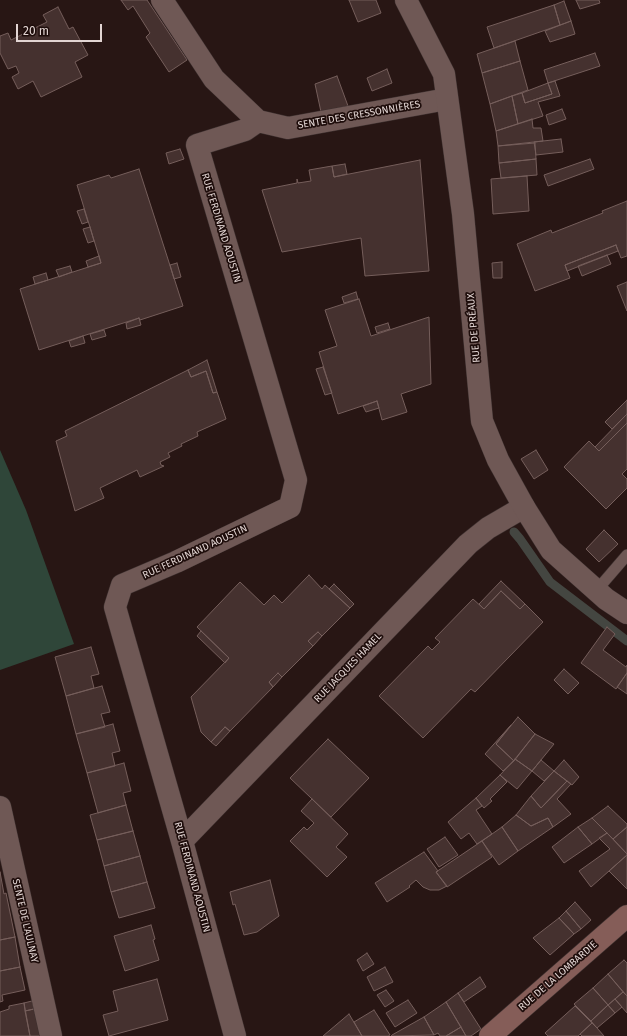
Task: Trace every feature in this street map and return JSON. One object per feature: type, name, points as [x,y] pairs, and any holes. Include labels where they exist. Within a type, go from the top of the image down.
[{"type":"main road","name":"RUE DE LA LOMBARDIE","points":[[490,1036],[627,916]]},
{"type":"street","points":[[162,0],[214,79],[258,122]]},
{"type":"street","name":"RUE DE PRÉAUX","points":[[406,0],[444,74],[463,214],[482,421],[498,460],[524,507],[551,550],[596,591],[627,613]]},
{"type":"street","name":"SENTE DES CRESSONNIÈRES","points":[[258,122],[288,128],[447,99]]},
{"type":"street","name":"RUE FERDINAND AOUSTIN","points":[[235,1036],[182,841],[115,607],[122,585],[176,562],[290,507],[296,480],[197,145],[245,130],[258,122]]},
{"type":"street","name":"RUE JACQUES HAMEL","points":[[182,841],[468,544],[488,528],[524,507]]},
{"type":"street","name":"SENTE DE L'AULNAY","points":[[0,807],[51,1036]]},
{"type":"lane","points":[[596,591],[627,554]]},
{"type":"green space","points":[[0,450],[26,510],[74,644],[0,670]]},
{"type":"building","points":[[121,0],[147,0],[187,60],[169,72],[146,37],[150,33],[133,6],[128,10]]},
{"type":"building","points":[[349,0],[376,0],[381,13],[358,22]]},
{"type":"building","points":[[576,0],[599,0],[600,3],[580,9]]},
{"type":"building","points":[[564,1],[571,21],[560,25],[554,5]]},
{"type":"building","points":[[554,5],[560,25],[494,48],[487,27]]},
{"type":"building","points":[[58,7],[69,29],[73,27],[88,55],[75,62],[82,77],[41,97],[33,81],[18,89],[12,77],[19,73],[16,66],[8,69],[0,53],[0,36],[8,33],[11,40],[47,22],[43,15]]},
{"type":"building","points":[[571,21],[575,34],[550,42],[545,31]]},
{"type":"building","points":[[515,41],[520,61],[482,73],[477,54]]},
{"type":"building","points":[[595,53],[600,66],[548,83],[544,70]]},
{"type":"building","points":[[520,61],[528,90],[490,104],[482,73]]},
{"type":"building","points":[[387,69],[392,83],[372,91],[367,78]]},
{"type":"building","points":[[337,76],[348,106],[321,112],[315,84]]},
{"type":"building","points":[[555,81],[560,96],[538,102],[543,116],[518,124],[512,96],[522,93],[525,103],[552,94],[548,83]]},
{"type":"building","points":[[548,83],[552,94],[525,103],[522,93]]},
{"type":"building","points":[[512,96],[518,124],[496,131],[490,104]]},
{"type":"building","points":[[562,109],[566,119],[549,125],[546,115]]},
{"type":"building","points":[[532,119],[533,128],[541,128],[543,141],[498,146],[496,131]]},
{"type":"building","points":[[561,139],[563,152],[536,155],[534,142]]},
{"type":"building","points":[[535,143],[536,159],[499,163],[498,146]]},
{"type":"building","points":[[180,149],[184,159],[169,164],[166,153]]},
{"type":"building","points":[[536,159],[537,175],[501,178],[499,163]]},
{"type":"building","points":[[590,159],[594,169],[548,186],[544,175]]},
{"type":"building","points":[[420,160],[429,271],[365,276],[361,238],[282,252],[262,190],[297,183],[297,179],[298,183],[311,181],[309,170],[332,166],[334,177]]},
{"type":"building","points":[[345,164],[347,174],[334,177],[332,166]]},
{"type":"building","points":[[139,169],[183,306],[140,320],[139,318],[39,350],[20,289],[101,263],[77,185],[109,175],[111,178]]},
{"type":"building","points":[[527,176],[529,211],[493,214],[491,179]]},
{"type":"building","points":[[627,201],[627,256],[621,258],[616,245],[565,265],[570,278],[535,291],[517,244],[551,230],[552,233],[603,213],[602,211]]},
{"type":"building","points":[[84,209],[88,222],[82,224],[77,211]]},
{"type":"building","points":[[90,227],[94,241],[88,243],[83,229]]},
{"type":"building","points":[[616,245],[618,251],[567,271],[565,265]]},
{"type":"building","points":[[607,255],[611,264],[582,276],[578,266]]},
{"type":"building","points":[[99,256],[101,263],[88,267],[86,261]]},
{"type":"building","points":[[502,262],[502,278],[493,278],[492,263]]},
{"type":"building","points":[[177,263],[181,277],[174,279],[170,265]]},
{"type":"building","points":[[70,266],[72,272],[59,277],[56,270]]},
{"type":"building","points":[[46,273],[48,280],[35,284],[33,277]]},
{"type":"building","points":[[627,282],[627,311],[617,286]]},
{"type":"building","points":[[356,292],[358,299],[344,303],[342,297]]},
{"type":"building","points":[[359,299],[371,336],[429,317],[431,384],[401,394],[407,412],[382,420],[377,401],[338,414],[319,352],[337,346],[325,310]]},
{"type":"building","points":[[139,318],[141,325],[127,329],[126,323]]},
{"type":"building","points":[[388,323],[390,329],[377,333],[375,327]]},
{"type":"building","points":[[104,330],[106,336],[92,340],[90,334]]},
{"type":"building","points":[[83,336],[85,343],[71,347],[69,341]]},
{"type":"building","points":[[207,360],[217,392],[213,393],[206,371],[191,377],[188,370]]},
{"type":"building","points":[[323,367],[332,393],[325,395],[316,369]]},
{"type":"building","points":[[188,370],[191,377],[206,371],[213,393],[217,392],[226,419],[197,432],[198,436],[181,444],[182,446],[168,453],[170,457],[160,462],[161,465],[164,466],[140,477],[137,470],[100,488],[104,498],[75,511],[56,441],[67,436],[65,431]]},
{"type":"building","points":[[627,400],[627,414],[612,429],[605,422]]},
{"type":"building","points":[[377,401],[379,408],[366,412],[363,406]]},
{"type":"building","points":[[627,414],[627,423],[599,451],[595,447]]},
{"type":"building","points":[[627,423],[627,469],[622,474],[627,479],[627,488],[606,509],[564,467],[589,441],[599,451]]},
{"type":"building","points":[[536,450],[548,470],[534,479],[521,459]]},
{"type":"building","points":[[604,530],[618,544],[599,562],[586,549]]},
{"type":"building","points":[[309,575],[322,589],[325,585],[350,608],[322,636],[318,632],[308,641],[313,646],[282,677],[278,673],[269,682],[273,687],[230,731],[225,727],[211,742],[201,732],[191,697],[229,658],[197,627],[240,582],[264,605],[274,595],[282,603]]},
{"type":"building","points":[[501,581],[525,604],[520,609],[501,591],[484,609],[479,604]]},
{"type":"building","points":[[334,584],[354,604],[350,608],[329,589]]},
{"type":"building","points":[[501,591],[520,609],[525,604],[543,622],[475,692],[471,689],[423,738],[379,696],[428,646],[432,650],[440,642],[435,638],[473,599],[484,609]]},
{"type":"building","points":[[607,627],[615,634],[603,650],[626,667],[627,665],[627,673],[616,689],[581,663]]},
{"type":"building","points":[[201,631],[229,658],[225,663],[197,636]]},
{"type":"building","points":[[318,632],[322,636],[313,646],[308,641]]},
{"type":"building","points":[[91,647],[99,674],[91,676],[94,688],[66,696],[55,657]]},
{"type":"building","points":[[564,669],[579,683],[568,694],[554,680]]},
{"type":"building","points":[[278,673],[282,677],[273,687],[269,682]]},
{"type":"building","points":[[627,673],[627,694],[617,687]]},
{"type":"building","points":[[102,686],[110,712],[101,714],[105,727],[76,734],[66,696]]},
{"type":"building","points":[[518,717],[535,734],[514,761],[496,744]]},
{"type":"building","points":[[113,724],[120,751],[112,753],[115,766],[87,773],[76,734]]},
{"type":"building","points":[[511,725],[496,744],[514,761],[503,771],[485,754]]},
{"type":"building","points":[[225,727],[230,731],[216,746],[211,742]]},
{"type":"building","points":[[535,734],[554,744],[532,771],[515,759]]},
{"type":"building","points":[[328,739],[369,778],[331,817],[290,778]]},
{"type":"building","points":[[515,759],[532,771],[517,789],[500,775]]},
{"type":"building","points":[[541,760],[554,771],[544,781],[532,771]]},
{"type":"building","points":[[564,760],[579,777],[572,785],[554,771]]},
{"type":"building","points":[[124,763],[131,791],[123,793],[126,805],[98,813],[87,773]]},
{"type":"building","points":[[554,771],[567,781],[541,808],[531,796]]},
{"type":"building","points":[[500,775],[507,782],[490,799],[492,801],[484,808],[476,798]]},
{"type":"building","points":[[567,781],[571,784],[557,799],[571,814],[553,827],[548,818],[531,826],[516,815],[531,796],[541,808]]},
{"type":"building","points":[[476,798],[482,806],[476,810],[492,834],[477,844],[469,833],[461,839],[448,822]]},
{"type":"building","points":[[312,799],[348,834],[336,847],[347,857],[327,877],[290,841],[304,827],[307,830],[314,823],[301,811]]},
{"type":"building","points":[[126,805],[133,831],[97,840],[90,815]]},
{"type":"building","points":[[608,806],[627,824],[627,827],[613,839],[592,818]]},
{"type":"building","points":[[516,815],[531,826],[548,818],[553,827],[518,851],[502,827]]},
{"type":"building","points":[[592,818],[607,833],[592,844],[578,827]]},
{"type":"building","points":[[502,827],[518,851],[499,865],[482,841]]},
{"type":"building","points":[[578,827],[592,844],[564,863],[552,847]]},
{"type":"building","points":[[627,827],[627,854],[613,839]]},
{"type":"building","points":[[133,831],[140,856],[104,866],[97,840]]},
{"type":"building","points":[[607,833],[627,855],[591,887],[579,871],[610,849],[599,838]]},
{"type":"building","points":[[445,837],[458,855],[439,867],[427,849]]},
{"type":"building","points":[[482,841],[492,857],[447,887],[436,872]]},
{"type":"building","points":[[424,852],[438,871],[436,872],[447,886],[439,890],[430,890],[423,887],[416,880],[409,886],[410,887],[387,902],[375,883]]},
{"type":"building","points":[[627,855],[627,889],[609,871]]},
{"type":"building","points":[[140,856],[147,882],[111,892],[104,866]]},
{"type":"building","points":[[0,872],[15,937],[0,940]]},
{"type":"building","points":[[270,880],[279,916],[257,932],[244,935],[230,892]]},
{"type":"building","points":[[147,882],[155,908],[119,918],[111,892]]},
{"type":"building","points":[[575,902],[591,920],[581,929],[566,911]]},
{"type":"building","points":[[566,911],[581,929],[574,934],[559,918]]},
{"type":"building","points":[[559,918],[574,934],[550,955],[533,938]]},
{"type":"building","points":[[151,925],[155,939],[153,940],[159,960],[125,971],[114,936]]},
{"type":"building","points":[[15,937],[20,967],[0,971],[0,940]]},
{"type":"building","points":[[367,953],[374,964],[363,971],[357,960]]},
{"type":"building","points":[[624,960],[627,963],[627,996],[608,974]]},
{"type":"building","points":[[20,967],[25,990],[2,995],[3,1001],[0,1002],[0,971]]},
{"type":"building","points":[[385,967],[393,982],[374,991],[367,977]]},
{"type":"building","points":[[608,974],[623,992],[608,1005],[593,988]]},
{"type":"building","points":[[480,977],[486,987],[464,1002],[458,993]]},
{"type":"building","points":[[157,979],[168,1020],[109,1036],[103,1015],[118,1011],[113,991]]},
{"type":"building","points":[[593,988],[608,1005],[591,1021],[574,1004]]},
{"type":"building","points":[[386,990],[394,1001],[385,1007],[377,995]]},
{"type":"building","points":[[623,992],[627,996],[627,1013],[615,999]]},
{"type":"building","points":[[458,993],[481,1029],[471,1036],[466,1036],[446,1002]]},
{"type":"building","points":[[615,999],[622,1007],[615,1013],[608,1005]]},
{"type":"building","points":[[408,1000],[417,1013],[395,1027],[386,1013]]},
{"type":"building","points":[[32,1001],[34,1009],[25,1011],[24,1003]]},
{"type":"building","points":[[446,1002],[461,1027],[446,1036],[440,1036],[438,1033],[434,1035],[424,1017]]},
{"type":"building","points":[[24,1003],[30,1036],[0,1036],[0,1012],[9,1009],[9,1006]]},
{"type":"building","points":[[608,1005],[615,1013],[597,1028],[591,1021]]},
{"type":"building","points":[[575,1006],[592,1023],[578,1036],[548,1036],[545,1033]]},
{"type":"building","points":[[34,1009],[41,1036],[30,1036],[25,1011]]},
{"type":"building","points":[[374,1010],[390,1035],[362,1036],[354,1022]]},
{"type":"building","points":[[349,1014],[362,1036],[323,1036]]},
{"type":"building","points":[[424,1017],[434,1035],[391,1036],[392,1035]]},
{"type":"building","points":[[592,1023],[604,1036],[582,1036],[580,1034]]},
{"type":"building","points":[[461,1027],[466,1036],[446,1036]]},
{"type":"waterway","points":[[514,532],[550,582],[627,641]]}]
